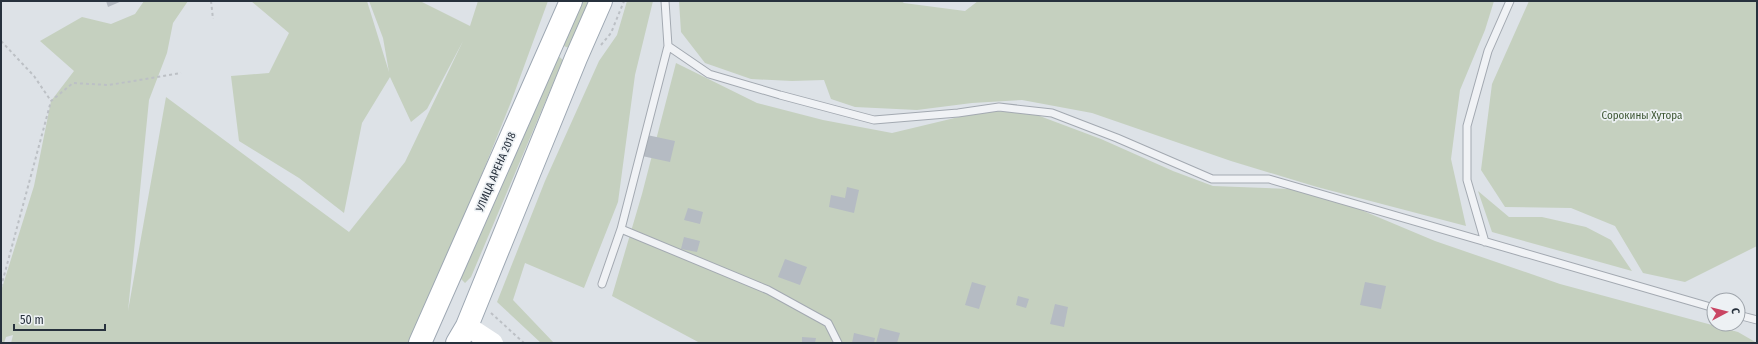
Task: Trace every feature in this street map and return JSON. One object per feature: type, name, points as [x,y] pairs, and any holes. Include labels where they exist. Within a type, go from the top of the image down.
[{"type":"main road","name":"УЛИЦА АРЕНА 2018","points":[[420,343],[437,308],[571,1]]},
{"type":"main road","points":[[462,334],[601,1]]},
{"type":"main road","points":[[437,308],[462,334],[493,343]]},
{"type":"lane","points":[[602,284],[621,229],[668,46],[665,1]]},
{"type":"lane","points":[[1485,242],[1468,180],[1468,126],[1488,51],[1510,1]]},
{"type":"lane","points":[[668,46],[709,74],[874,120],[999,107],[1052,113],[1117,138],[1212,179],[1269,179],[1706,306]]},
{"type":"lane","points":[[621,229],[768,290],[828,323],[838,343]]},
{"type":"lane","points":[[1746,317],[1757,320]]},
{"type":"path","points":[[211,1],[214,19]]},
{"type":"path","points":[[1,41],[34,76],[50,101]]},
{"type":"path","points":[[1,287],[50,101],[73,83],[109,85],[181,73]]},
{"type":"green space","points":[[144,1],[188,1],[173,23],[167,53],[149,100],[128,311],[166,97],[349,232],[405,162],[463,41],[427,109],[411,122],[390,77],[362,123],[344,213],[299,178],[239,141],[231,76],[269,73],[289,33],[251,1],[367,1],[389,72],[383,38],[369,1],[420,1],[470,26],[478,1],[548,1],[511,102],[438,283],[408,343],[11,343],[13,335],[6,337],[4,343],[1,343],[1,291],[34,186],[51,101],[74,71],[40,41],[82,17],[111,24],[135,14]]},
{"type":"green space","points":[[580,1],[589,1],[569,48],[561,45]]},
{"type":"green space","points":[[627,1],[653,1],[635,75],[618,202],[584,288],[525,263],[513,300],[554,343],[541,343],[497,302],[545,181],[599,61],[617,35]]},
{"type":"green space","points":[[679,1],[901,1],[904,3],[965,11],[978,1],[1494,1],[1485,30],[1460,90],[1451,159],[1466,226],[1317,187],[1231,161],[1092,113],[1022,100],[972,103],[917,110],[855,107],[831,99],[824,80],[792,81],[751,79],[705,63],[681,32]]},
{"type":"green space","name":"Сорокины Хутора","points":[[1529,1],[1757,1],[1757,246],[1685,282],[1643,273],[1615,226],[1571,208],[1505,207],[1481,170],[1492,84]]},
{"type":"green space","points":[[557,55],[563,60],[471,277],[465,283],[461,279],[461,273]]},
{"type":"green space","points":[[676,63],[757,103],[823,120],[892,133],[988,110],[1037,115],[1101,139],[1173,171],[1213,186],[1292,189],[1354,207],[1435,241],[1560,284],[1706,323],[1706,332],[1738,332],[1757,343],[700,343],[612,296],[642,194]]},
{"type":"green space","points":[[1478,191],[1509,217],[1542,217],[1586,227],[1611,240],[1632,271],[1492,232]]},
{"type":"building","points":[[106,1],[122,1],[108,7]]},
{"type":"building","points":[[647,135],[675,141],[670,162],[642,156]]},
{"type":"building","points":[[847,187],[859,190],[854,213],[829,207],[831,195],[845,198]]},
{"type":"building","points":[[688,208],[703,212],[700,224],[684,220]]},
{"type":"building","points":[[684,237],[700,241],[697,252],[681,249]]},
{"type":"building","points":[[785,259],[807,267],[800,285],[778,277]]},
{"type":"building","points":[[972,282],[986,286],[979,309],[965,305]]},
{"type":"building","points":[[1365,282],[1386,286],[1381,309],[1360,305]]},
{"type":"building","points":[[1018,296],[1029,299],[1026,308],[1016,305]]},
{"type":"building","points":[[1055,304],[1068,307],[1064,327],[1050,324]]},
{"type":"building","points":[[880,328],[900,333],[897,343],[876,343]]},
{"type":"building","points":[[854,333],[875,338],[874,343],[852,343]]},
{"type":"building","points":[[802,337],[816,338],[815,343],[802,343]]}]
